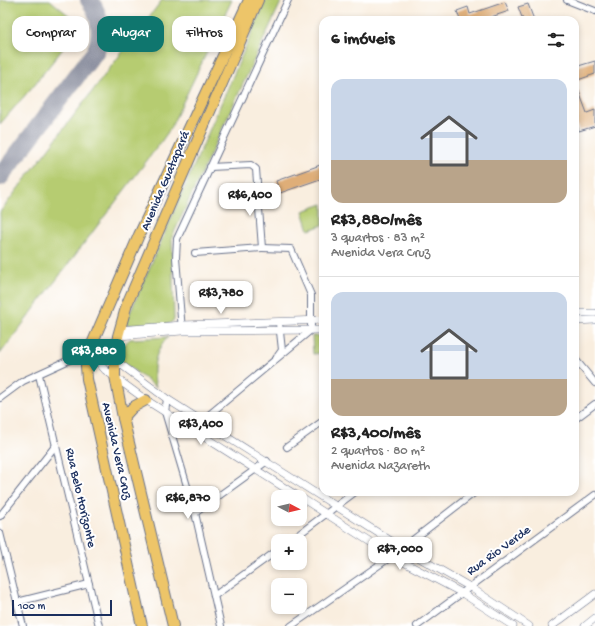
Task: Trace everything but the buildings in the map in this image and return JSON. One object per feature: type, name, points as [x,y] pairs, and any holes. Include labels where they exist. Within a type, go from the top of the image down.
[{"type":"highway","name":"Avenida Guatapará","points":[[89,351],[139,235],[249,0]]},
{"type":"highway","name":"Avenida Guatapará","points":[[115,376],[118,333],[123,314],[258,0]]},
{"type":"highway","points":[[139,235],[153,243]]},
{"type":"highway","name":"Avenida Vera Cruz","points":[[89,351],[86,366],[87,379],[142,626]]},
{"type":"highway","name":"Avenida Vera Cruz","points":[[115,376],[123,418],[173,626]]},
{"type":"highway","points":[[123,418],[133,407],[146,400]]},
{"type":"street","points":[[182,328],[176,258],[177,239],[288,0]]},
{"type":"street","points":[[567,0],[595,11]]},
{"type":"street","points":[[210,167],[251,166],[256,169],[262,248]]},
{"type":"street","points":[[195,254],[262,248],[291,249],[311,295],[311,330],[210,414]]},
{"type":"street","points":[[579,313],[595,313]]},
{"type":"street","points":[[118,333],[319,320]]},
{"type":"street","points":[[579,321],[595,320]]},
{"type":"street","points":[[274,362],[282,350],[279,323]]},
{"type":"street","points":[[182,328],[279,331],[319,330]]},
{"type":"street","points":[[0,398],[23,381],[89,351],[105,370],[146,400],[289,490]]},
{"type":"street","points":[[115,360],[167,399],[319,494]]},
{"type":"street","points":[[579,364],[595,383]]},
{"type":"street","name":"Rua Belo Horizonte","points":[[39,375],[99,626]]},
{"type":"street","points":[[167,399],[165,412],[195,512],[221,626]]},
{"type":"street","points":[[579,416],[595,404]]},
{"type":"street","points":[[193,430],[202,421]]},
{"type":"street","points":[[286,447],[319,424]]},
{"type":"street","points":[[0,516],[56,445]]},
{"type":"street","points":[[195,512],[267,461]]},
{"type":"street","name":"Rua Rio Verde","points":[[417,626],[595,495]]},
{"type":"street","points":[[321,496],[402,548],[470,587],[529,626]]},
{"type":"street","points":[[299,534],[350,496]]},
{"type":"street","points":[[291,626],[392,556],[470,496]]},
{"type":"street","points":[[307,502],[392,556],[462,593],[512,626]]},
{"type":"street","points":[[0,533],[23,626]]},
{"type":"street","points":[[214,596],[271,555]]},
{"type":"street","points":[[17,602],[89,584]]},
{"type":"street","points":[[552,626],[595,594]]},
{"type":"street","points":[[585,626],[595,618]]},
{"type":"green space","points":[[0,0],[50,0],[70,16],[12,16],[12,52],[60,52],[0,124]]},
{"type":"green space","points":[[162,0],[232,0],[224,16],[172,16],[172,52],[207,52],[170,129],[0,354],[0,212],[122,52],[164,52],[164,16],[150,16]]},
{"type":"green space","points":[[266,0],[282,0],[172,237],[174,320],[169,324],[127,325],[126,322]]},
{"type":"green space","points":[[319,205],[319,226],[309,230],[303,211]]},
{"type":"green space","points":[[312,336],[319,336],[319,353],[313,354]]},
{"type":"green space","points":[[168,337],[160,348],[155,360],[154,373],[156,387],[120,360],[122,346],[130,339]]},
{"type":"taxiway","points":[[0,177],[95,52],[98,46],[100,25],[96,12],[89,0]]}]
